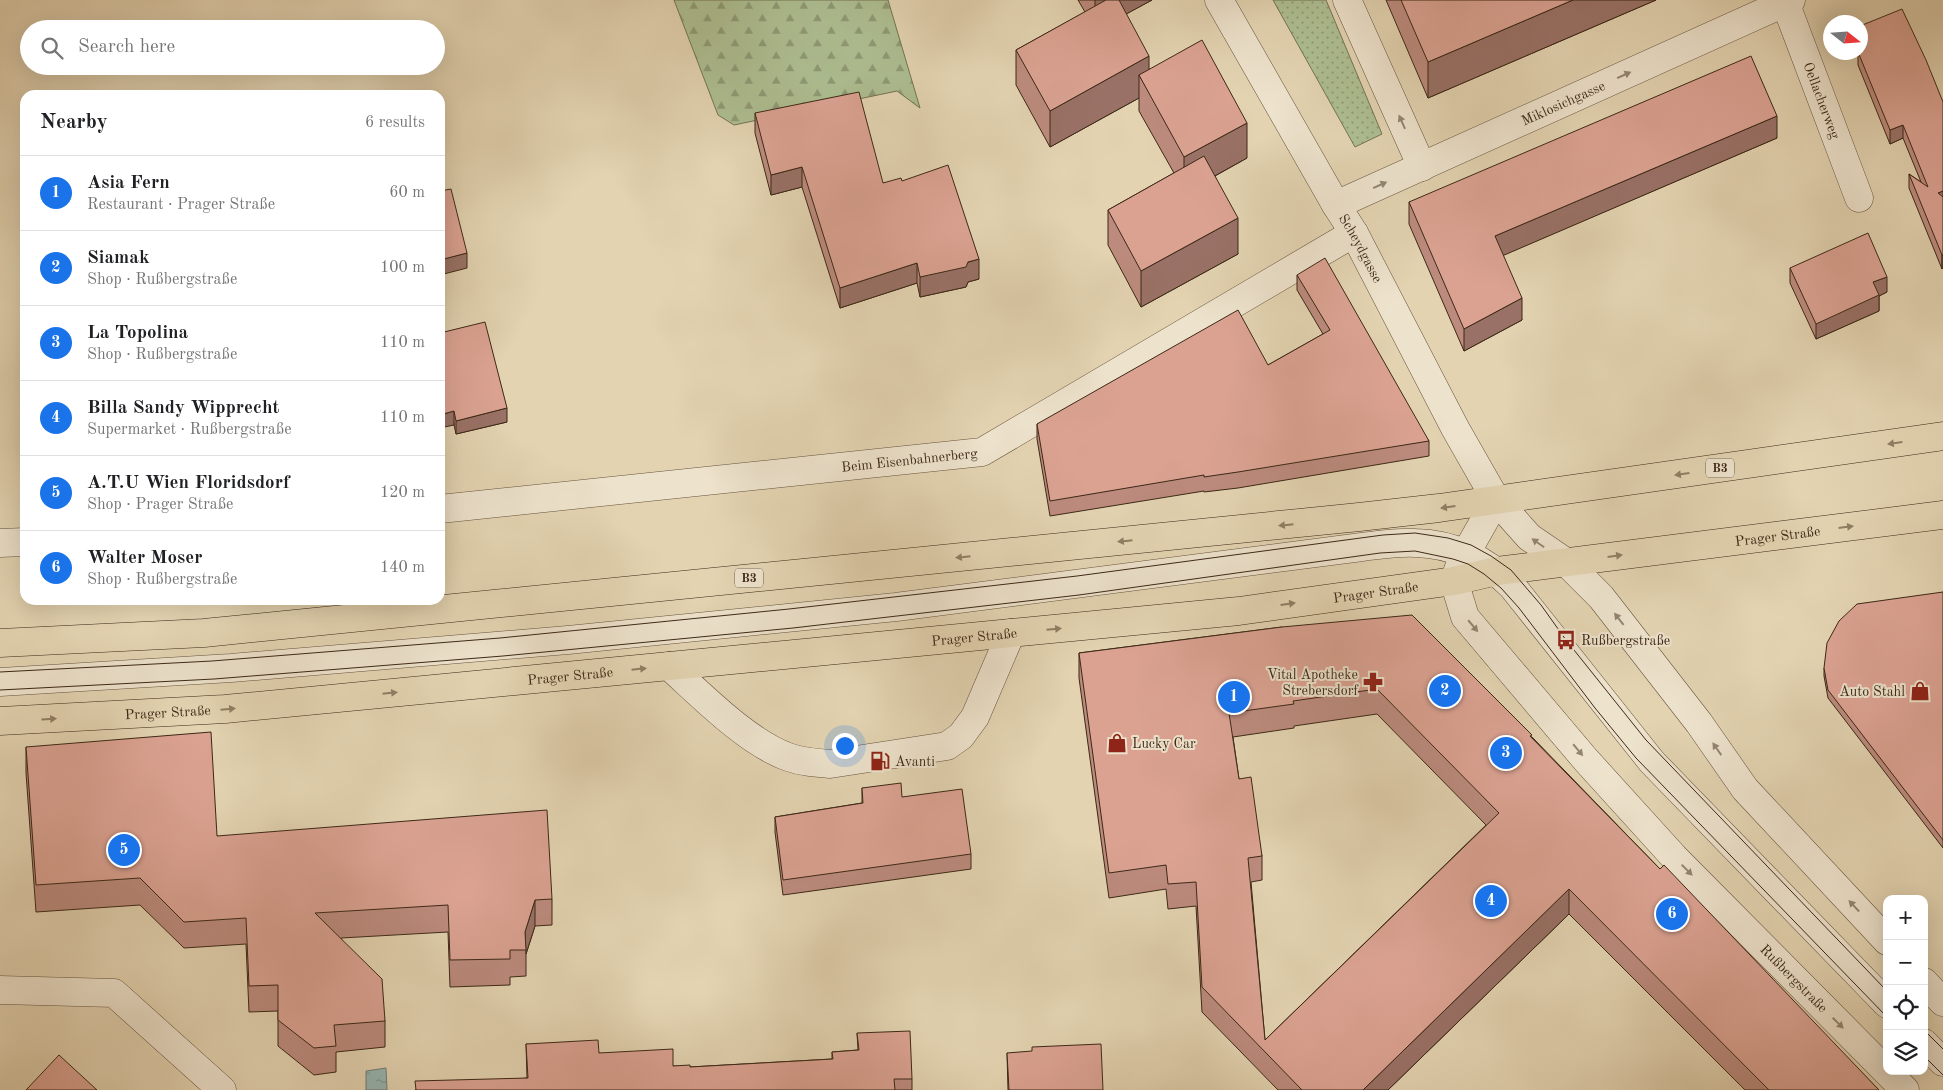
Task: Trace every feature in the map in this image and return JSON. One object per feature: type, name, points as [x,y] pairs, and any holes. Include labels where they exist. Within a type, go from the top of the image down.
[{"type":"main road","name":"B3","points":[[0,643],[204,633],[1359,517],[1496,500],[1943,436]]},
{"type":"main road","name":"Prager Straße","points":[[0,721],[225,709],[1239,611],[1454,581],[1497,572],[1943,515]]},
{"type":"street","name":"Scheydgasse","points":[[1219,0],[1336,205],[1354,233],[1455,428],[1496,500]]},
{"type":"street","points":[[1347,0],[1422,167]]},
{"type":"street","name":"Miklosichgasse","points":[[1336,205],[1788,1]]},
{"type":"street","name":"Oellacherweg","points":[[1788,1],[1859,198]]},
{"type":"street","name":"Beim Eisenbahnerberg","points":[[445,508],[982,452],[1354,233]]},
{"type":"street","points":[[1454,581],[1466,553],[1496,500],[1529,537],[1567,563],[1601,597],[1699,723],[1745,789],[1886,940]]},
{"type":"street","points":[[0,543],[20,542]]},
{"type":"street","points":[[0,682],[241,667],[637,633],[896,607],[1362,547],[1415,542],[1437,545],[1466,553],[1482,561],[1497,572],[1530,607],[1652,762],[1883,1000]]},
{"type":"street","name":"Rußbergstraße","points":[[1454,581],[1466,617],[1586,760],[1674,857],[1905,1090]]},
{"type":"street","points":[[669,666],[716,709],[764,746],[789,758],[811,763],[830,764],[947,746],[961,736],[975,718],[1011,633]]},
{"type":"street","points":[[1927,985],[1943,1002]]},
{"type":"street","points":[[0,990],[114,993],[222,1090]]},
{"type":"street","points":[[1928,1047],[1943,1062]]},
{"type":"green space","points":[[674,0],[888,0],[920,108],[897,91],[734,125],[718,115]]},
{"type":"green space","points":[[1273,0],[1326,0],[1382,134],[1355,147]]},
{"type":"water","points":[[386,1068],[387,1090],[366,1090],[366,1071]]},
{"type":"building","points":[[1106,0],[1119,0],[1149,56],[1050,111],[1016,50]]},
{"type":"building","points":[[1401,0],[1573,0],[1428,62]]},
{"type":"building","points":[[1902,9],[1943,102],[1943,191],[1938,193],[1943,197],[1943,255],[1909,174],[1928,187],[1903,125],[1890,130],[1861,60],[1868,60],[1868,23]]},
{"type":"building","points":[[1202,40],[1247,123],[1184,157],[1139,75]]},
{"type":"building","points":[[1751,56],[1777,116],[1495,236],[1522,298],[1464,329],[1409,202]]},
{"type":"building","points":[[859,92],[883,183],[901,178],[902,181],[948,165],[979,259],[968,262],[966,267],[920,277],[917,263],[840,288],[802,167],[771,175],[755,113]]},
{"type":"building","points":[[1204,156],[1238,218],[1141,271],[1108,210]]},
{"type":"building","points":[[451,189],[467,253],[445,259],[445,190]]},
{"type":"building","points":[[1868,233],[1887,277],[1873,282],[1879,295],[1816,324],[1790,268]]},
{"type":"building","points":[[1325,258],[1429,441],[1238,472],[1204,477],[1204,475],[1050,501],[1037,424],[1238,310],[1268,365],[1330,330],[1297,275]]},
{"type":"building","points":[[485,322],[507,408],[456,421],[454,411],[445,414],[445,332]]},
{"type":"building","points":[[1943,592],[1943,840],[1828,690],[1824,668],[1827,643],[1839,621],[1857,604]]},
{"type":"building","points":[[1412,615],[1532,735],[1530,736],[1660,869],[1664,865],[1879,1090],[1769,1090],[1569,889],[1363,1090],[1302,1090],[1202,987],[1196,882],[1168,884],[1166,865],[1109,873],[1079,653],[1282,627]],"holes":[[[1377,689],[1499,813],[1265,1040],[1248,858],[1262,856],[1251,777],[1239,779],[1229,713],[1294,704],[1293,701]]]},
{"type":"building","points":[[211,732],[217,836],[547,810],[552,899],[535,900],[525,932],[526,950],[510,950],[510,959],[450,960],[448,905],[315,913],[382,979],[385,1021],[334,1025],[336,1046],[314,1048],[278,1020],[278,985],[249,986],[246,918],[184,922],[140,878],[36,885],[26,747]]},
{"type":"building","points":[[901,783],[902,797],[962,789],[971,854],[783,880],[775,817],[863,803],[862,788]]},
{"type":"building","points":[[910,1031],[912,1079],[894,1079],[895,1090],[416,1090],[415,1081],[528,1078],[526,1044],[598,1040],[599,1053],[673,1049],[673,1066],[690,1065],[690,1067],[833,1059],[832,1052],[859,1050],[857,1033]]},
{"type":"building","points":[[1101,1044],[1103,1090],[1009,1090],[1007,1053],[1032,1051],[1032,1047]]},
{"type":"building","points":[[59,1055],[97,1090],[26,1090]]},
{"type":"tram line","points":[[0,672],[212,661],[500,638],[789,609],[1077,576],[1383,535],[1415,533],[1448,538],[1471,545],[1511,570],[1541,605],[1566,640],[1646,740],[1883,987]]},
{"type":"tram line","points":[[0,690],[214,679],[503,656],[793,628],[1079,595],[1380,553],[1415,551],[1468,564],[1501,588],[1519,608],[1595,708],[1636,758],[1883,1013]]},
{"type":"tram line","points":[[1928,1034],[1943,1049]]},
{"type":"tram line","points":[[1928,1060],[1943,1075]]},
{"type":"place","name":"Rußbergstraße","points":[[1566,640]]},
{"type":"place","name":"Vital Apotheke Strebersdorf","points":[[1373,682]]},
{"type":"place","name":"Siamak","points":[[1445,691]]},
{"type":"place","name":"Auto Stahl","points":[[1920,691]]},
{"type":"place","name":"Asia Fern","points":[[1234,697]]},
{"type":"place","name":"Lucky Car","points":[[1117,743]]},
{"type":"place","name":"La Topolina","points":[[1506,753]]},
{"type":"place","name":"Avanti","points":[[880,761]]},
{"type":"place","name":"A.T.U Wien Floridsdorf","points":[[124,850]]},
{"type":"place","name":"Billa Sandy Wipprecht","points":[[1491,901]]},
{"type":"place","name":"Walter Moser","points":[[1672,914]]}]
